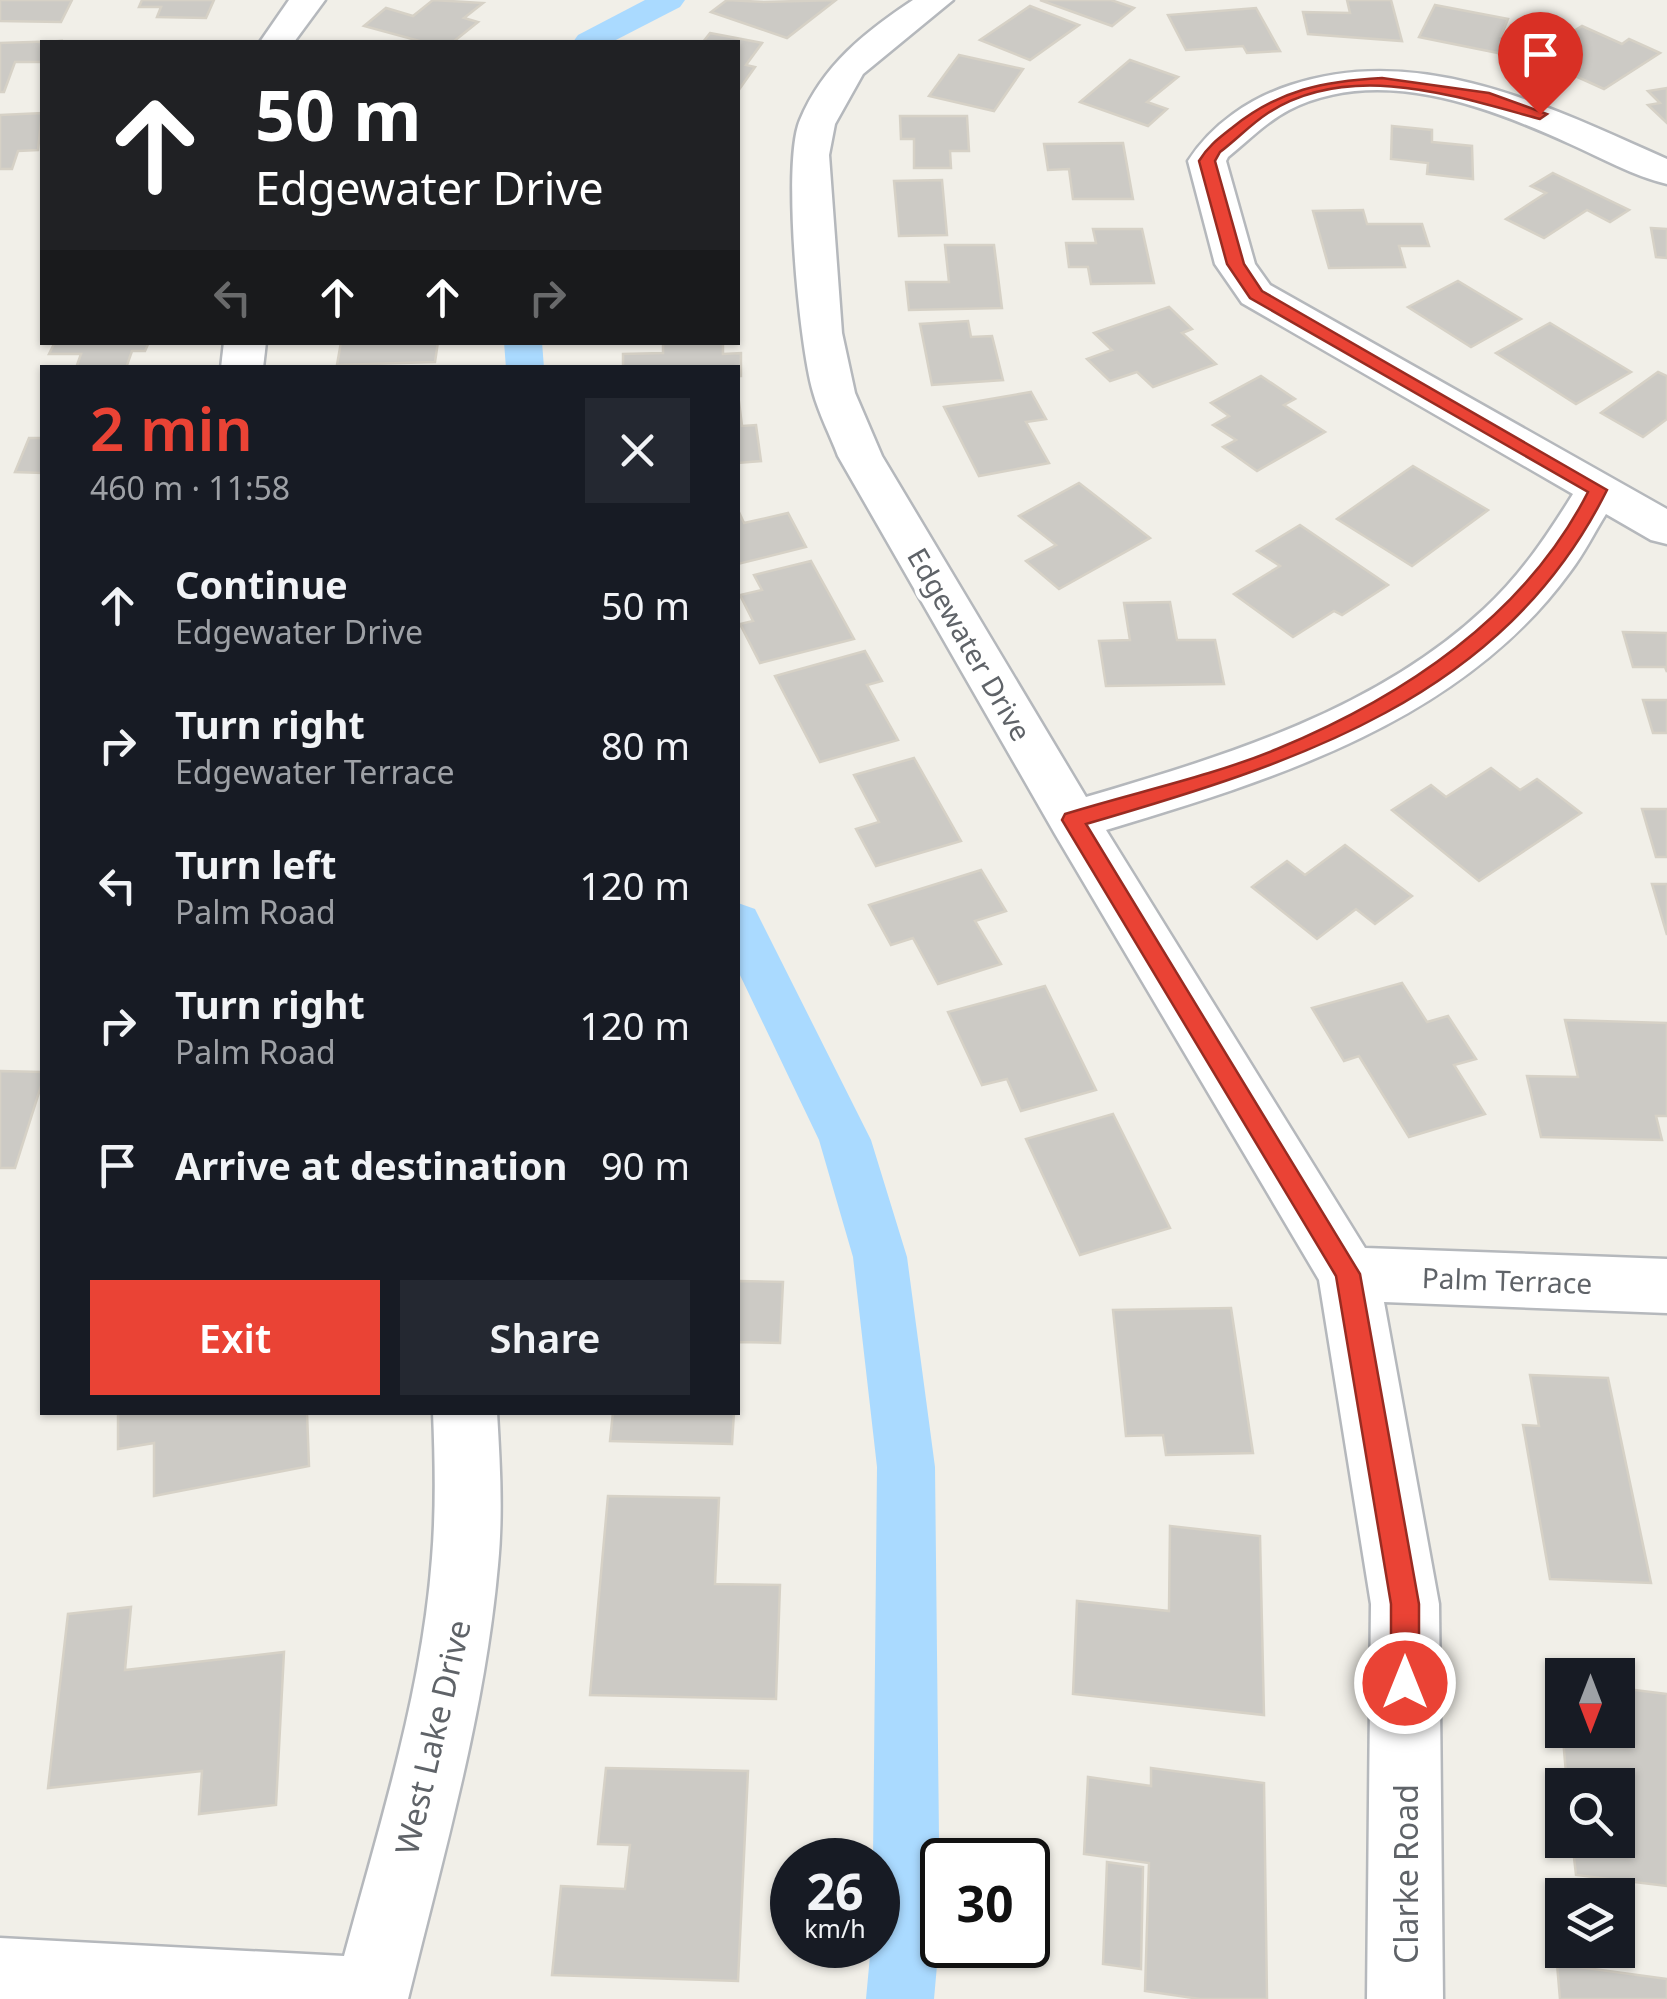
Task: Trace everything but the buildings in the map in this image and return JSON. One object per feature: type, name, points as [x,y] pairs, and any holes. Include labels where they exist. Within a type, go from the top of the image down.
[{"type":"street","points":[[278,40],[287,22],[308,0]]},
{"type":"street","name":"Edgewater Drive","points":[[936,0],[863,53],[830,94],[816,124],[810,155],[821,333],[834,393],[860,456],[1073,820],[1348,1274]]},
{"type":"street","points":[[1667,173],[1514,105],[1462,91],[1382,82],[1334,85],[1280,100],[1214,150],[1207,161],[1236,264],[1256,294],[1667,529]]},
{"type":"street","points":[[1073,820],[1284,754],[1370,713],[1431,676],[1488,633],[1542,578],[1582,522],[1598,490]]},
{"type":"street","name":"Palm Terrace","points":[[1348,1274],[1667,1286]]},
{"type":"street","name":"Clarke Road","points":[[1348,1274],[1405,1604],[1404,1999]]},
{"type":"street","name":"West Lake Drive","points":[[370,1997],[455,1658],[470,1534],[465,1415]]},
{"type":"street","points":[[0,1976],[370,1997]]},
{"type":"waterway","points":[[593,40],[669,0]]},
{"type":"waterway","points":[[523,345],[525,365]]},
{"type":"waterway","points":[[740,926],[845,1140],[880,1257],[906,1467],[906,1932],[900,1999]]},
{"type":"route","points":[[1405,1683],[1405,1604],[1348,1274],[1073,820],[1284,754],[1370,713],[1446,666],[1488,633],[1542,578],[1582,522],[1598,490],[1256,294],[1243,280],[1236,264],[1207,161],[1214,150],[1280,100],[1334,85],[1382,82],[1436,87],[1489,97],[1540,114]]}]
